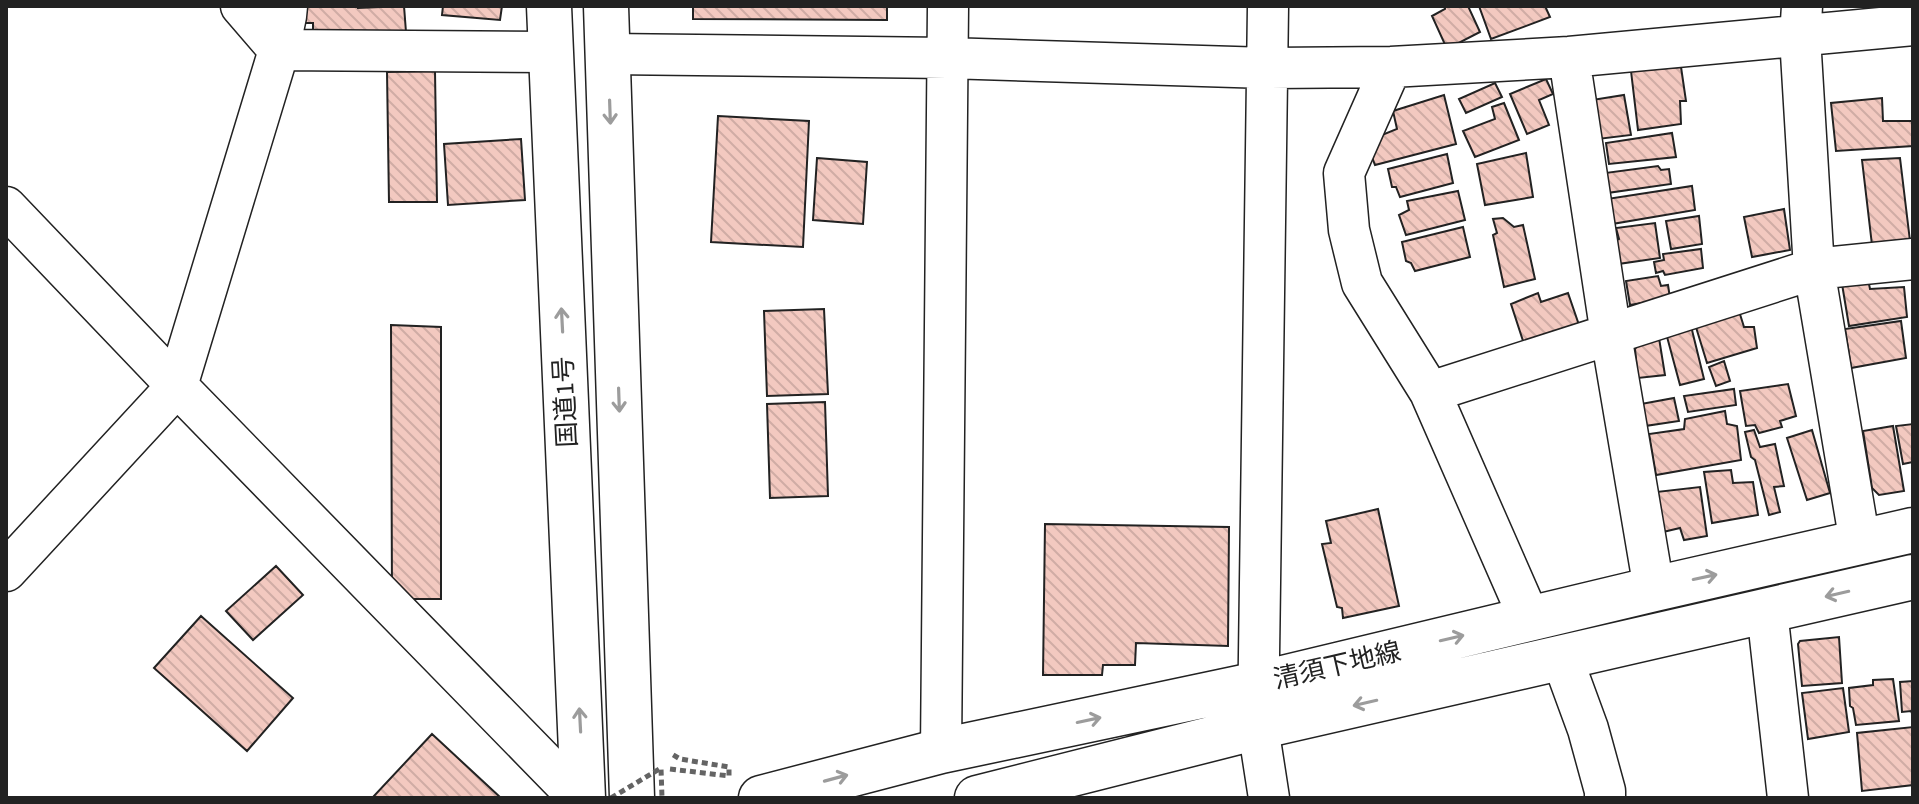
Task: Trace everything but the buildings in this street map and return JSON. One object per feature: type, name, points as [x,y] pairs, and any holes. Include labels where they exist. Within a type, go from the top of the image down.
[{"type":"main road","name":"国道1号","points":[[549,6],[581,798]]},
{"type":"main road","name":"国道1号","points":[[606,6],[646,783]]},
{"type":"main road","name":"清須下地線","points":[[761,798],[941,751],[1258,684],[1913,530]]},
{"type":"main road","name":"清須下地線","points":[[977,798],[1258,727],[1913,577]]},
{"type":"street","points":[[241,6],[279,50],[550,52]]},
{"type":"street","points":[[6,571],[177,386],[279,50],[287,6]]},
{"type":"street","points":[[941,751],[948,6]]},
{"type":"street","points":[[1268,6],[1258,727],[1269,798]]},
{"type":"street","points":[[608,54],[947,58],[1267,68],[1391,67],[1569,57],[1801,21],[1913,25]]},
{"type":"street","points":[[1801,21],[1814,269],[1860,543]]},
{"type":"street","points":[[1569,57],[1654,589]]},
{"type":"street","points":[[1391,67],[1344,173],[1349,230],[1362,283],[1430,392],[1530,620]]},
{"type":"street","points":[[6,207],[581,798]]},
{"type":"street","points":[[1430,392],[1814,269],[1913,259]]},
{"type":"street","points":[[1767,611],[1788,798]]},
{"type":"street","points":[[1562,658],[1588,729],[1605,798]]},
{"type":"path","points":[[611,798],[646,783],[729,776],[729,767],[680,759],[662,748]]},
{"type":"path","points":[[646,783],[662,798]]}]
